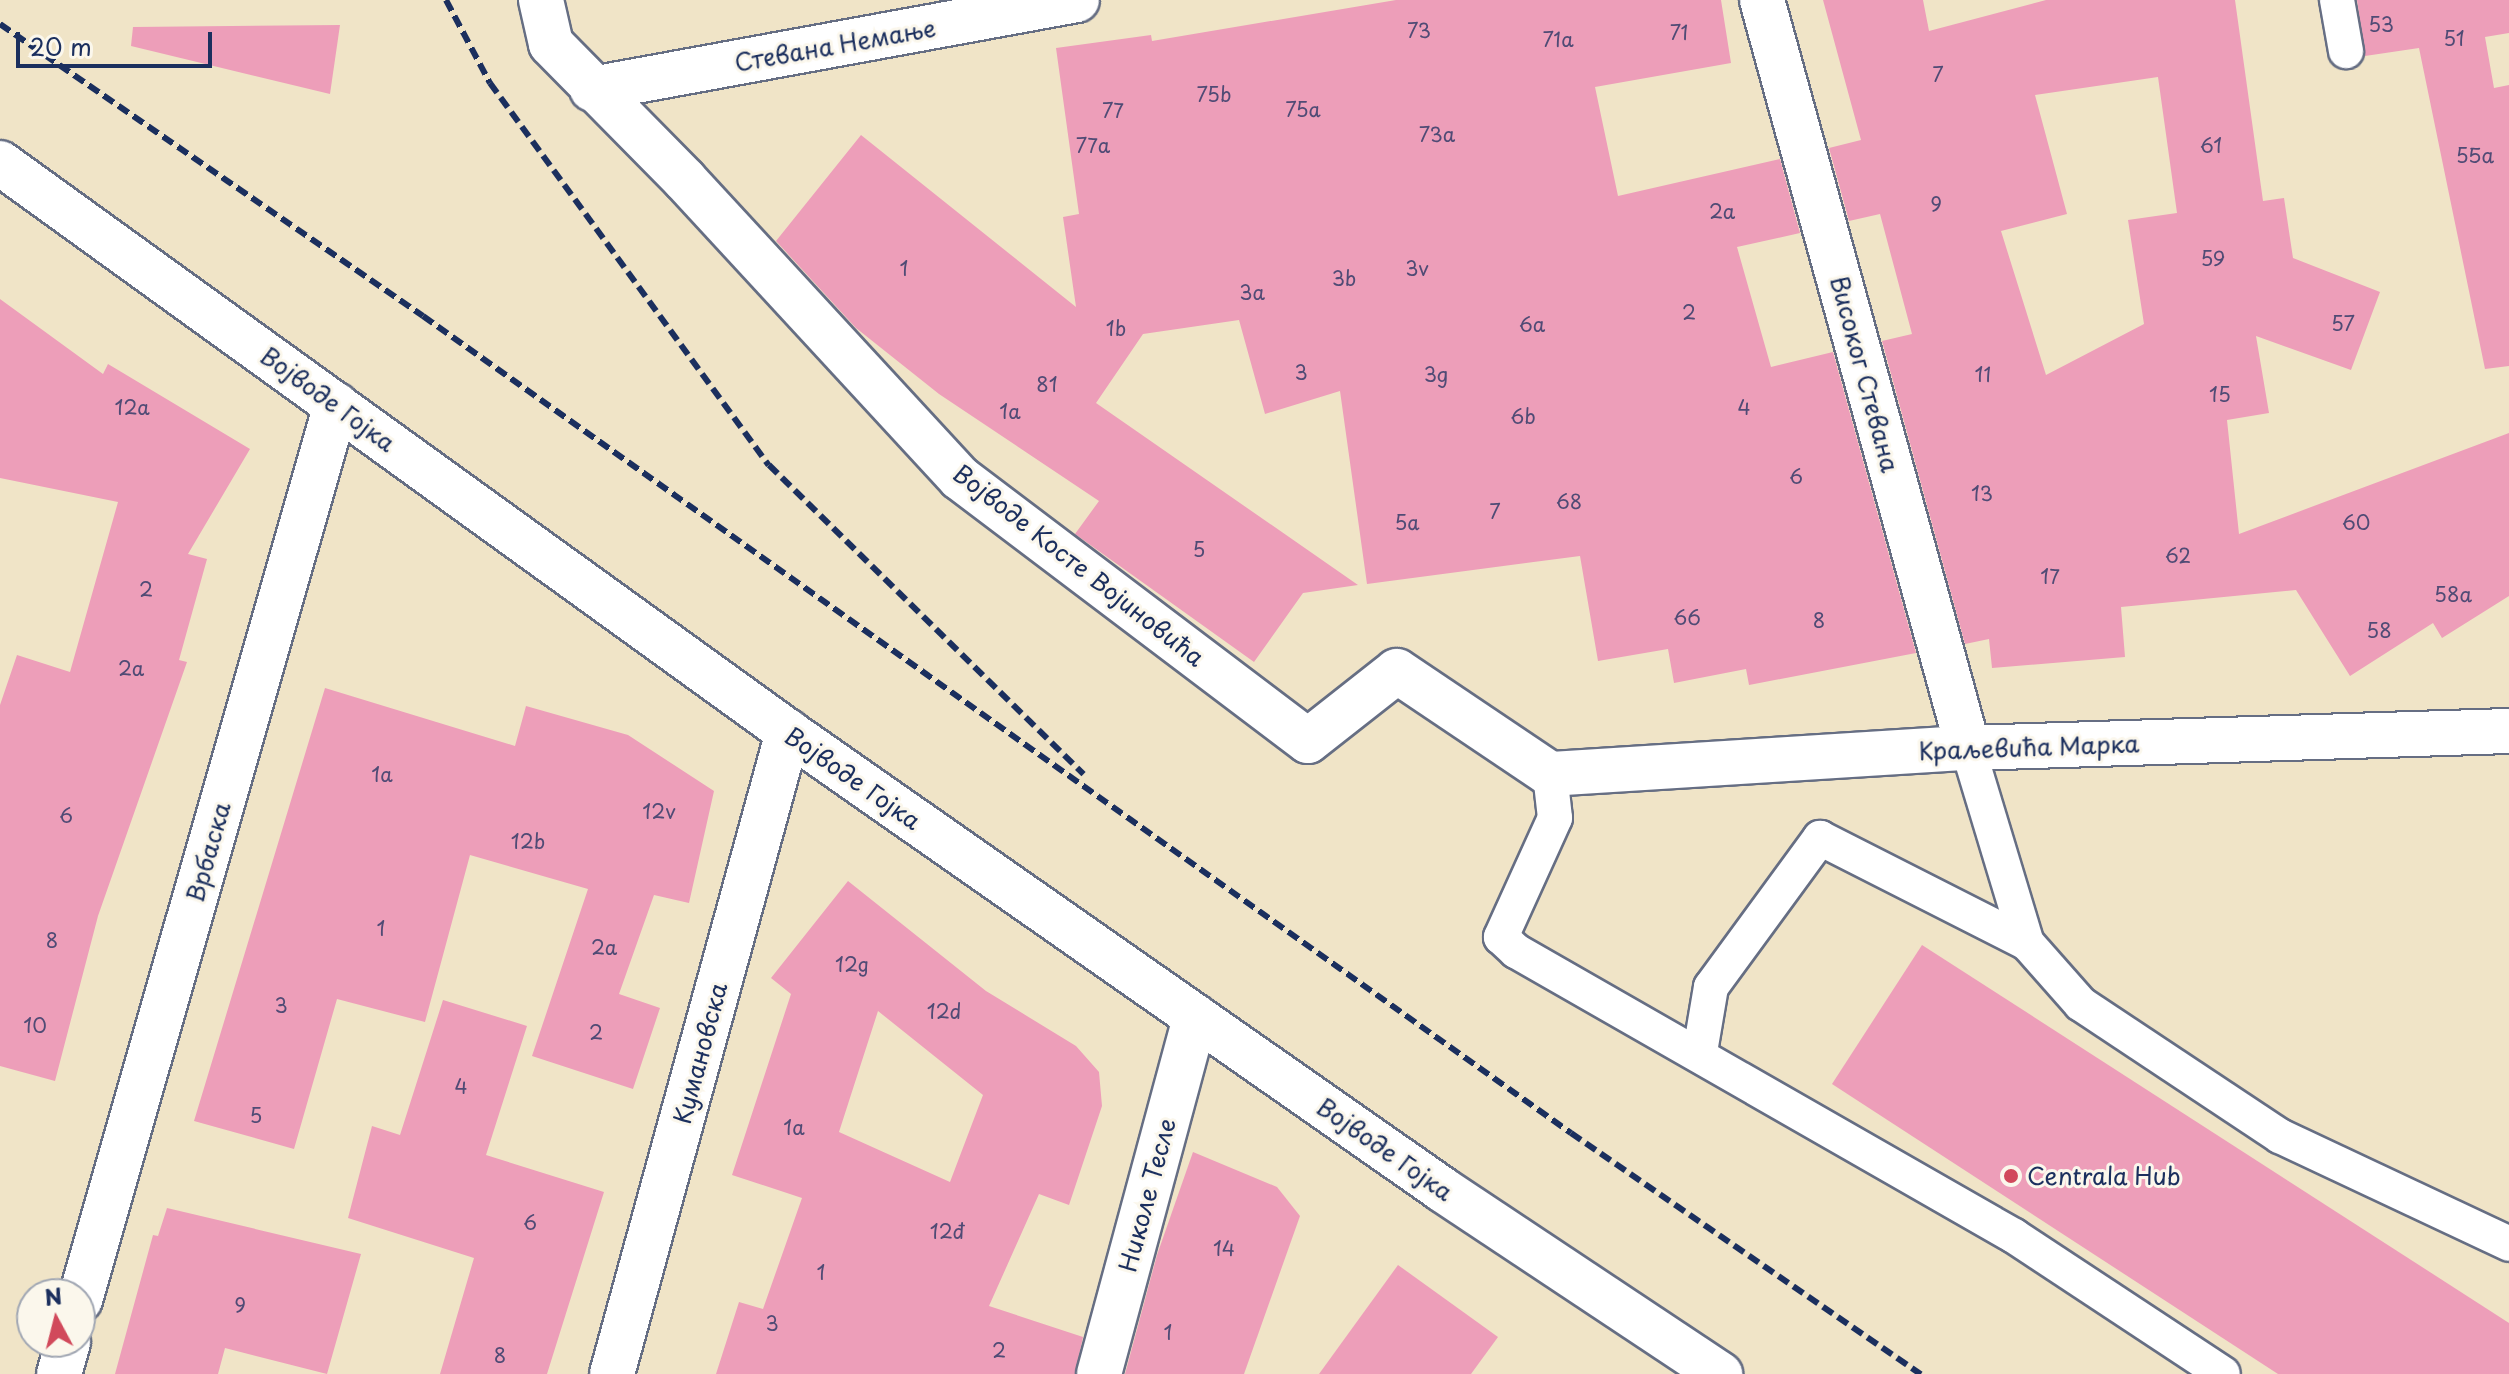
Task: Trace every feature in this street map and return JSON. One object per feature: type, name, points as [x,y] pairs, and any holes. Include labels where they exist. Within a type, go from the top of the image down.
[{"type":"street","points":[[541,0],[551,44],[592,89]]},
{"type":"street","name":"Стевана Немање","points":[[592,89],[1077,0]]},
{"type":"street","name":"Високог Стевана","points":[[1762,0],[1968,748]]},
{"type":"street","name":"Војводе Косте Војиновића","points":[[592,89],[685,180],[960,478],[1308,741],[1397,671],[1550,774]]},
{"type":"street","name":"Војводе Гојка","points":[[0,163],[788,732],[1195,1017],[1720,1374]]},
{"type":"street","name":"Врбаска","points":[[86,1278],[336,405]]},
{"type":"street","name":"Краљевића Марка","points":[[1550,774],[1968,748],[2509,731]]},
{"type":"street","name":"Кумановска","points":[[612,1374],[788,732]]},
{"type":"street","name":"Николе Тесле","points":[[1099,1374],[1195,1017]]},
{"type":"lane","points":[[2337,0],[2346,51]]},
{"type":"lane","points":[[1968,748],[2027,943]]},
{"type":"lane","points":[[1550,774],[1555,818],[1501,937],[1516,951],[1700,1052],[2014,1236],[2223,1374]]},
{"type":"lane","points":[[1700,1052],[1711,987],[1820,838],[2027,943],[2081,1004],[2280,1136],[2509,1244]]},
{"type":"building","points":[[1396,0],[1721,0],[1731,63],[1595,87],[1618,196],[1780,159],[1800,233],[1737,247],[1771,367],[1833,352],[1916,653],[1749,685],[1746,669],[1674,683],[1668,649],[1598,661],[1580,556],[1367,584],[1340,391],[1265,414],[1239,320],[1143,334],[1096,403],[1358,585],[1303,593],[1254,662],[1075,534],[1099,501],[939,394],[856,328],[776,241],[861,135],[1076,307],[1063,217],[1079,214],[1056,48],[1151,35],[1152,41]]},
{"type":"building","points":[[1823,0],[1923,0],[1929,31],[2046,0],[2235,0],[2263,201],[2284,198],[2293,258],[2380,292],[2351,370],[2256,336],[2269,413],[2227,420],[2239,534],[2509,433],[2509,596],[2442,638],[2433,623],[2350,676],[2296,590],[2121,607],[2125,657],[1992,668],[1989,639],[1965,644],[1882,341],[1912,334],[1880,214],[1849,221],[1829,148],[1861,140]],"holes":[[[2158,77],[2177,213],[2128,220],[2144,324],[2046,375],[2001,231],[2067,214],[2035,95]]]},
{"type":"building","points":[[2357,0],[2509,0],[2509,33],[2485,37],[2494,88],[2509,85],[2509,366],[2485,369],[2419,48],[2365,56]]},
{"type":"building","points":[[340,25],[330,94],[131,46],[133,27]]},
{"type":"building","points":[[0,299],[103,374],[108,364],[250,449],[188,554],[207,559],[179,660],[187,662],[98,916],[55,1081],[0,1066],[0,705],[17,655],[70,672],[118,502],[0,478]]},
{"type":"building","points":[[325,688],[515,746],[526,706],[628,735],[714,791],[689,903],[654,895],[619,994],[660,1008],[633,1089],[532,1056],[588,889],[470,855],[425,1022],[337,999],[294,1149],[194,1121]]},
{"type":"building","points":[[848,881],[986,991],[1076,1046],[1099,1072],[1102,1106],[1069,1205],[1039,1194],[989,1306],[1083,1337],[1075,1374],[716,1374],[739,1302],[763,1309],[802,1198],[732,1175],[791,994],[771,978]],"holes":[[[878,1011],[983,1095],[950,1182],[839,1132]]]},
{"type":"building","points":[[1922,945],[2509,1323],[2509,1374],[2278,1374],[1832,1084]]},
{"type":"building","points":[[443,1000],[527,1026],[486,1155],[604,1192],[547,1374],[440,1374],[474,1258],[348,1218],[372,1126],[400,1135]]},
{"type":"building","points":[[1193,1152],[1277,1187],[1300,1216],[1244,1374],[1125,1374],[1157,1255]]},
{"type":"building","points":[[167,1208],[361,1254],[327,1374],[225,1348],[218,1374],[115,1374],[153,1235],[158,1236]]},
{"type":"building","points":[[1398,1265],[1498,1337],[1471,1374],[1319,1374]]},
{"type":"railway","points":[[446,0],[490,83],[769,465],[1083,774]]},
{"type":"railway","points":[[0,24],[423,316],[1571,1133],[1921,1374]]},
{"type":"place","name":"Centrala Hub","points":[[2011,1176]]}]
